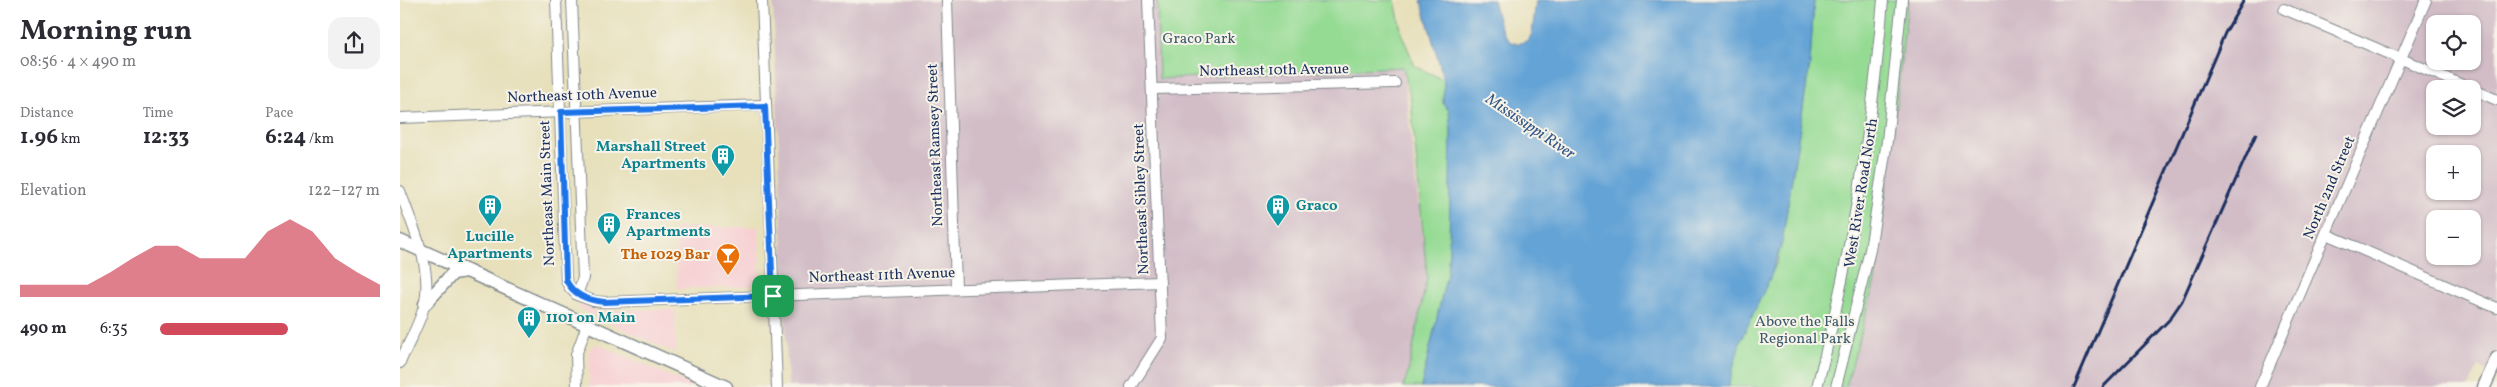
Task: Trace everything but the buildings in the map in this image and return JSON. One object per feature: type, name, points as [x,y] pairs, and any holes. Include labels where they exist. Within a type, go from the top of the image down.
[{"type":"main road","points":[[400,241],[726,387]]},
{"type":"main road","points":[[425,304],[453,273],[466,270]]},
{"type":"main road","points":[[2484,387],[2497,358]]},
{"type":"street","name":"Northeast Main Street","points":[[556,0],[566,280],[570,288],[577,294],[583,278],[572,0]]},
{"type":"street","points":[[762,0],[777,387]]},
{"type":"street","name":"Northeast Ramsey Street","points":[[947,0],[956,288]]},
{"type":"street","name":"Northeast Sibley Street","points":[[1131,387],[1162,338],[1154,89],[1148,0]]},
{"type":"street","name":"West River Road North","points":[[1817,387],[1839,300],[1850,244],[1879,45],[1883,0]]},
{"type":"street","name":"West River Road North","points":[[1836,387],[1870,250],[1887,142],[1902,0]]},
{"type":"street","name":"North 2nd Street","points":[[2260,387],[2426,0]]},
{"type":"street","points":[[2284,9],[2451,80]]},
{"type":"street","points":[[1879,45],[1898,47]]},
{"type":"street","name":"Northeast 10th Avenue","points":[[1154,89],[1395,83]]},
{"type":"street","points":[[2481,93],[2497,100]]},
{"type":"street","name":"Northeast 10th Avenue","points":[[400,118],[765,106]]},
{"type":"street","points":[[400,191],[421,250],[427,289],[425,304],[400,362]]},
{"type":"street","points":[[2326,234],[2497,308]]},
{"type":"street","name":"Northeast 11th Avenue","points":[[577,294],[594,301],[604,302],[1160,282]]},
{"type":"street","points":[[577,387],[576,355],[588,325]]},
{"type":"shaded area","points":[[773,0],[1351,0],[1395,67],[1403,67],[1427,277],[1408,373],[1403,387],[788,387]]},
{"type":"shaded area","points":[[1908,0],[2497,0],[2497,374],[2478,367],[2469,387],[1846,387],[1876,277]]},
{"type":"shaded area","points":[[759,227],[760,281],[755,286],[677,289],[675,228]]},
{"type":"shaded area","points":[[581,304],[597,311],[675,309],[676,353],[579,309]]},
{"type":"shaded area","points":[[597,344],[695,387],[589,387],[589,350]]},
{"type":"green space","name":"Graco Park","points":[[1157,0],[1395,0],[1402,35],[1415,66],[1444,80],[1443,103],[1449,111],[1451,128],[1447,274],[1421,387],[1403,387],[1408,373],[1427,277],[1411,101],[1403,67],[1159,79]]},
{"type":"green space","name":"Above the Falls Regional Park","points":[[1814,0],[1908,0],[1876,277],[1846,387],[1728,387],[1740,342],[1777,262],[1782,242],[1810,63]]},
{"type":"water","name":"Mississippi River","points":[[1421,0],[1493,0],[1504,34],[1511,42],[1517,43],[1527,41],[1532,34],[1536,0],[1814,0],[1810,63],[1782,242],[1770,278],[1740,342],[1728,387],[1421,387],[1447,274],[1451,128],[1449,111],[1443,103],[1444,80]]},
{"type":"railway","points":[[2074,387],[2225,33],[2244,0]]},
{"type":"railway","points":[[2103,387],[2169,320],[2182,301],[2256,134]]},
{"type":"place","name":"Marshall Street Apartments","points":[[723,177]]},
{"type":"place","name":"Lucille Apartments","points":[[490,227]]},
{"type":"place","name":"Graco","points":[[1278,227]]},
{"type":"place","name":"Frances Apartments","points":[[609,245]]},
{"type":"place","name":"The 1029 Bar","points":[[728,276]]},
{"type":"place","name":"1101 on Main","points":[[529,339]]},
{"type":"route","points":[[765,106],[773,296],[604,302],[594,301],[577,294],[570,288],[566,280],[561,112],[765,106]]}]
